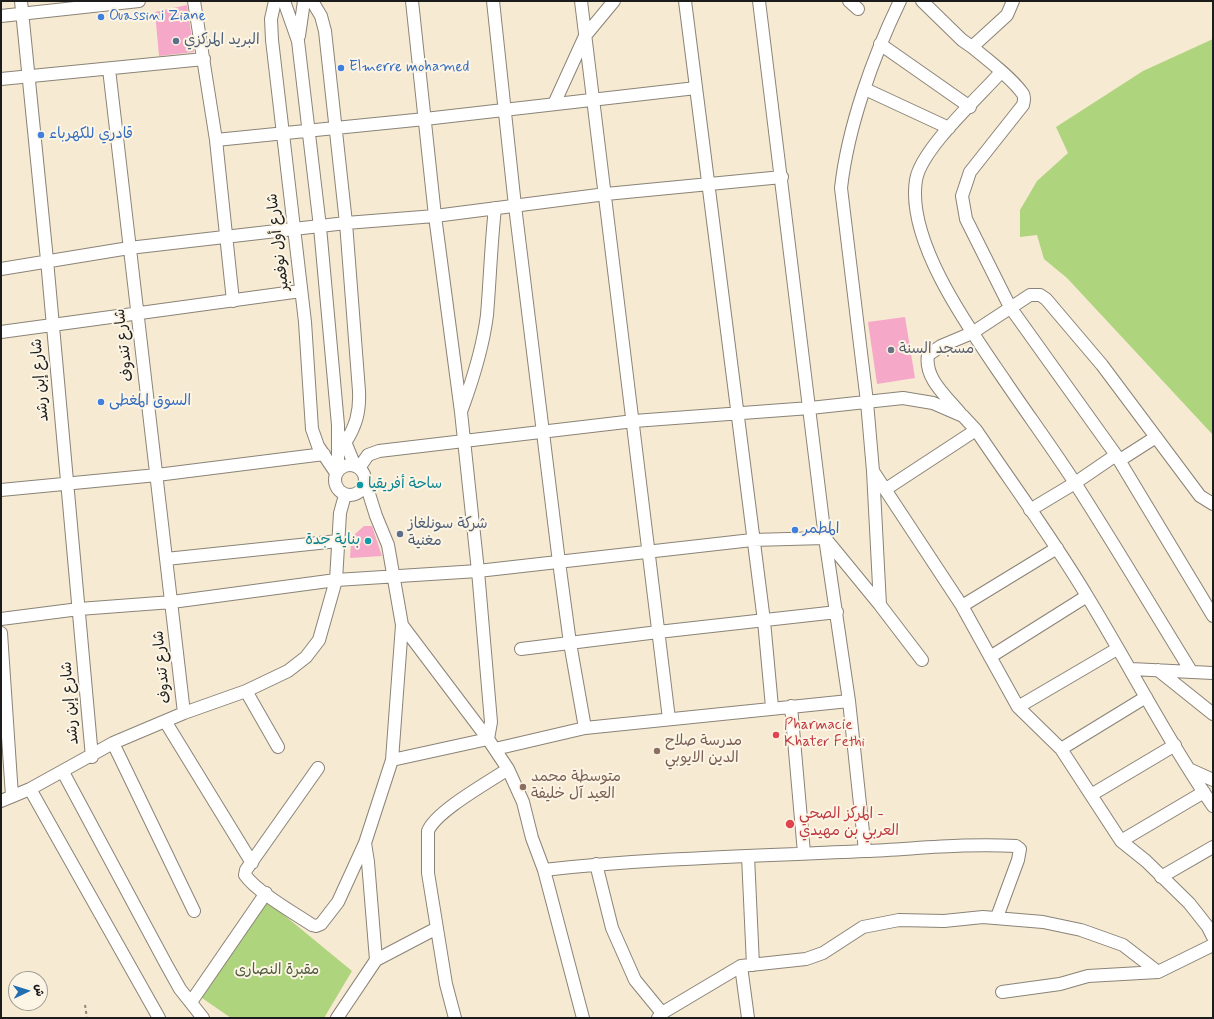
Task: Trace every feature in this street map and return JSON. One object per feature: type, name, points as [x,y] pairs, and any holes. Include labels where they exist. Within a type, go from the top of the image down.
[{"type":"street","points":[[1,16],[22,7],[139,1]]},
{"type":"street","points":[[194,1],[216,140],[233,301]]},
{"type":"street","name":"شارع أول نوفمبر","points":[[275,1],[271,13],[271,25],[301,291],[312,429],[316,442],[337,472]]},
{"type":"street","points":[[284,1],[298,41],[320,226],[338,425],[337,472],[335,486],[347,496],[363,505],[376,516]]},
{"type":"street","points":[[290,1],[296,1]]},
{"type":"street","points":[[298,41],[304,1]]},
{"type":"street","points":[[312,1],[318,8],[324,23],[346,223],[360,405],[353,431],[345,443]]},
{"type":"street","points":[[412,1],[426,120],[435,216],[461,412],[478,572],[491,722],[488,739]]},
{"type":"street","points":[[492,1],[515,206],[544,430],[559,562],[570,643],[585,728]]},
{"type":"street","points":[[581,1],[634,421],[648,552],[669,718]]},
{"type":"street","points":[[554,104],[586,36],[614,1]]},
{"type":"street","points":[[685,1],[738,412],[752,540],[764,620],[772,707]]},
{"type":"street","points":[[759,1],[782,177],[825,538],[838,612],[849,700],[865,851]]},
{"type":"street","points":[[880,605],[873,471],[867,402],[841,188],[844,158],[865,89],[880,44],[900,1]]},
{"type":"street","points":[[972,47],[1007,15],[1013,1]]},
{"type":"street","points":[[929,3],[962,40],[1001,72],[1023,94],[1025,99],[1023,105],[970,172],[962,196],[966,219],[1010,307],[1118,457],[1212,615]]},
{"type":"street","name":"شارع إبن رشد","points":[[22,7],[47,260],[92,757]]},
{"type":"street","points":[[880,44],[970,106]]},
{"type":"street","points":[[1,79],[204,59]]},
{"type":"street","name":"شارع تندوف","points":[[109,69],[184,713]]},
{"type":"street","points":[[1001,72],[932,147],[921,164],[916,178],[917,207],[924,238],[956,308],[1075,483],[1191,671]]},
{"type":"street","points":[[216,140],[308,130],[426,120],[594,98],[696,88]]},
{"type":"street","points":[[865,89],[949,128]]},
{"type":"street","points":[[1,268],[130,248],[346,223],[435,216],[606,194],[782,177]]},
{"type":"street","points":[[461,412],[475,372],[487,316],[490,257],[495,208]]},
{"type":"street","points":[[1,332],[137,312],[233,301],[301,291]]},
{"type":"street","points":[[1213,504],[1200,496],[1097,360],[1046,299],[1035,294],[1010,307],[972,333],[932,351],[928,355],[926,364],[931,378],[976,430],[1057,548],[1213,806]]},
{"type":"street","points":[[357,467],[368,455],[375,452],[544,430],[738,412],[810,408],[903,398],[933,403],[963,416]]},
{"type":"street","points":[[318,768],[245,875],[266,893],[312,925],[321,924],[338,902],[365,843],[392,760],[402,625],[388,545],[376,516],[365,481],[365,476],[357,467],[338,425]]},
{"type":"street","points":[[886,489],[976,430]]},
{"type":"street","points":[[1030,510],[1118,457],[1156,437]]},
{"type":"street","points":[[1,490],[67,482],[157,475],[324,454]]},
{"type":"street","points":[[337,472],[346,466],[357,467]]},
{"type":"street","points":[[873,471],[962,606],[1018,707],[1061,750],[1121,841],[1146,861],[1189,903],[1212,930]]},
{"type":"street","points":[[347,496],[358,493],[362,490],[365,481]]},
{"type":"street","points":[[1,801],[30,789],[92,757],[113,743],[184,713],[246,691],[288,671],[306,657],[319,640],[336,580],[340,513],[347,496]]},
{"type":"street","points":[[1,619],[79,609],[172,602],[336,580],[478,572],[752,540],[825,538]]},
{"type":"street","points":[[825,538],[880,605],[922,660]]},
{"type":"street","points":[[166,559],[338,541]]},
{"type":"street","points":[[962,606],[1057,548]]},
{"type":"street","points":[[990,657],[1087,596]]},
{"type":"street","points":[[521,649],[838,612]]},
{"type":"street","points":[[402,625],[488,739],[508,769],[523,802],[532,838],[544,870],[583,1018]]},
{"type":"street","points":[[1,634],[12,796]]},
{"type":"street","points":[[1018,707],[1117,649]]},
{"type":"street","points":[[1131,669],[1213,673]]},
{"type":"street","points":[[1158,670],[1213,714]]},
{"type":"street","points":[[246,691],[278,747]]},
{"type":"street","points":[[1061,750],[1146,697]]},
{"type":"street","points":[[495,749],[585,728],[849,700]]},
{"type":"street","points":[[791,706],[804,853]]},
{"type":"street","points":[[165,721],[252,863]]},
{"type":"street","points":[[392,760],[488,739]]},
{"type":"street","points":[[113,743],[194,912]]},
{"type":"street","points":[[1091,795],[1175,745]]},
{"type":"street","points":[[455,1018],[446,984],[428,873],[427,841],[431,825],[450,808],[508,769]]},
{"type":"street","points":[[1190,770],[1213,780]]},
{"type":"street","points":[[63,772],[180,989],[204,1018]]},
{"type":"street","points":[[30,789],[159,1018]]},
{"type":"street","points":[[1121,841],[1204,792]]},
{"type":"street","points":[[365,843],[368,862],[376,960]]},
{"type":"street","points":[[544,870],[596,864],[956,845],[1016,846],[1020,849],[1018,860],[997,918]]},
{"type":"street","points":[[1161,877],[1213,847]]},
{"type":"street","points":[[748,856],[748,1018]]},
{"type":"street","points":[[596,864],[615,934],[635,980],[660,1015],[747,966],[806,959],[822,953],[863,927],[899,920],[944,921],[997,918],[1043,922],[1109,939],[1123,945],[1158,972]]},
{"type":"street","points":[[191,1002],[266,893]]},
{"type":"street","points":[[337,1018],[347,1012],[376,960],[437,928]]},
{"type":"street","points":[[1002,992],[1060,984],[1088,976],[1158,972],[1213,945]]},
{"type":"path","points":[[85,1005],[87,1018]]},
{"type":"green space","points":[[1213,39],[1213,435],[1067,278],[1044,259],[1037,235],[1020,237],[1020,210],[1037,181],[1068,153],[1056,127],[1143,71]]},
{"type":"green space","name":"مقبرة النصارى","points":[[267,901],[352,971],[324,1018],[231,1018],[202,998]]},
{"type":"building","name":"البريد المركزي","points":[[187,5],[194,52],[159,56],[155,12]]},
{"type":"building","name":"مسجد السنة","points":[[905,317],[915,378],[877,384],[868,322]]},
{"type":"building","name":"بناية جدة","points":[[364,526],[372,526],[382,556],[350,558],[351,543],[354,535]]},
{"type":"place","name":"Ouassini Ziane","points":[[101,17]]},
{"type":"place","name":"البريد المركزي","points":[[176,41]]},
{"type":"place","name":"Elmerre mohamed","points":[[341,68]]},
{"type":"place","name":"قادري للكهرباء","points":[[41,135]]},
{"type":"place","name":"مسجد السنة","points":[[891,350]]},
{"type":"place","name":"السوق المغطى","points":[[101,402]]},
{"type":"place","name":"ساحة أفريقيا","points":[[360,485]]},
{"type":"place","name":"المطمر","points":[[795,530]]},
{"type":"place","name":"شركة سونلغاز مغنية","points":[[400,534]]},
{"type":"place","name":"بناية جدة","points":[[368,541]]},
{"type":"place","name":"Pharmacie Khater Fethi","points":[[776,735]]},
{"type":"place","name":"مدرسة صلاح الدين الايوبي","points":[[657,751]]},
{"type":"place","name":"متوسطة محمد العيد آل خليفة","points":[[523,787]]},
{"type":"place","name":"المركز الصحي - العربي بن مهيدي","points":[[790,824]]}]
